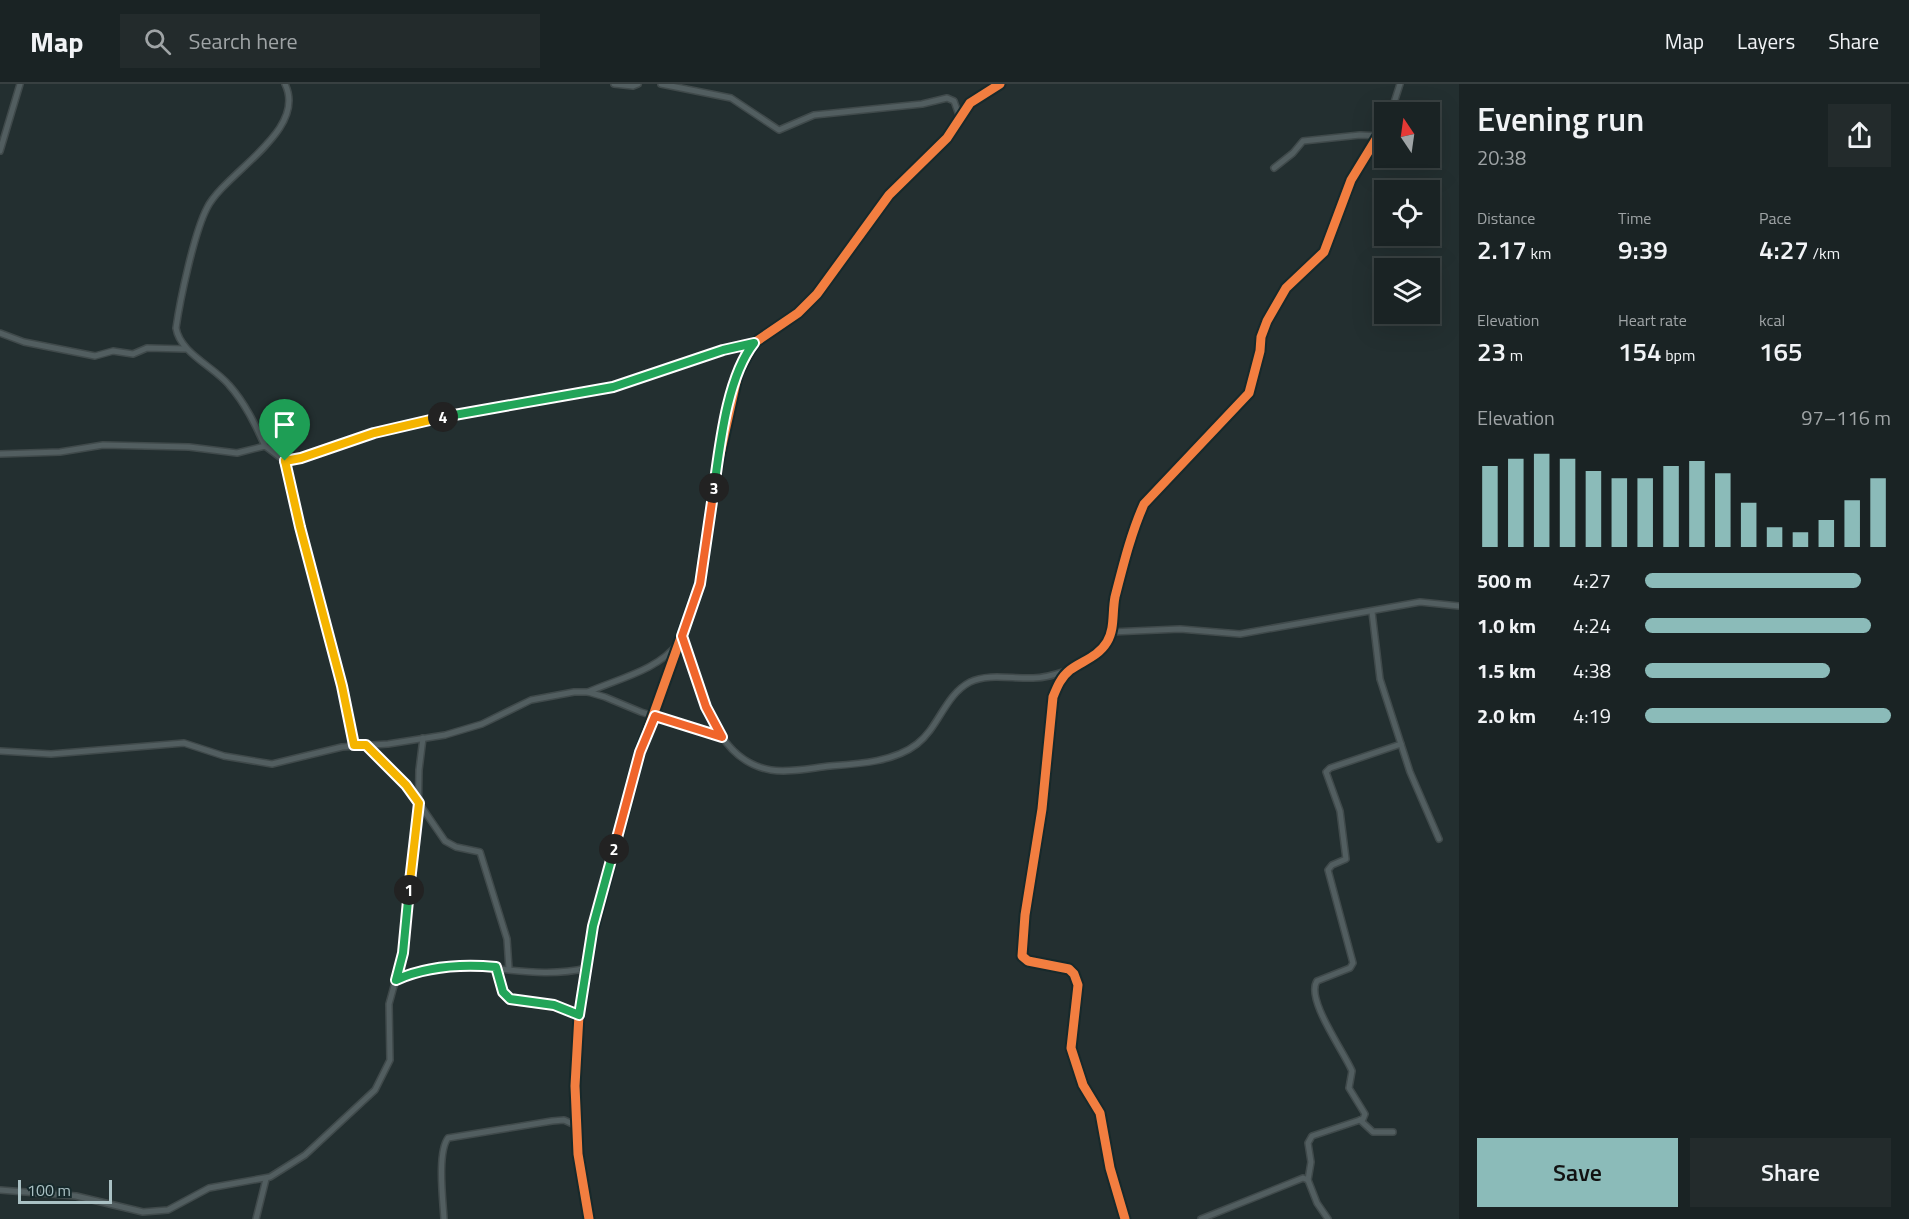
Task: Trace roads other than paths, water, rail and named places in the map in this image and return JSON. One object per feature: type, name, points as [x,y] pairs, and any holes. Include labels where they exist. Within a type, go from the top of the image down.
[{"type":"street","points":[[0,151],[20,84]]},
{"type":"street","points":[[285,84],[289,100],[275,137],[232,176],[206,209],[177,317],[177,335],[186,349],[211,367],[230,386],[250,414],[265,446],[285,461],[342,686],[354,745]]},
{"type":"street","points":[[614,84],[633,86],[638,84]]},
{"type":"street","points":[[662,84],[731,98],[779,130],[814,115],[922,104],[947,98],[957,105],[960,118]]},
{"type":"street","points":[[589,1219],[575,1125],[579,1015],[593,926],[640,752],[655,716],[700,584],[730,403],[744,357],[754,343],[798,313],[817,294],[889,195],[936,151],[974,99],[1000,84]]},
{"type":"street","points":[[1394,102],[1400,84]]},
{"type":"street","points":[[1274,168],[1293,153],[1303,141],[1374,136]]},
{"type":"street","points":[[1125,1219],[1110,1168],[1102,1120],[1083,1085],[1071,1048],[1078,985],[1074,974],[1069,969],[1028,962],[1022,956],[1021,946],[1042,809],[1053,697],[1059,681],[1069,670],[1097,653],[1111,632],[1114,599],[1134,526],[1144,504],[1249,393],[1260,351],[1260,337],[1267,321],[1286,288],[1324,252],[1351,180],[1374,145]]},
{"type":"street","points":[[0,333],[24,342],[95,356],[119,351],[133,354],[147,348],[186,349]]},
{"type":"street","points":[[285,461],[301,458],[374,433],[429,420],[613,387],[723,350],[754,343]]},
{"type":"street","points":[[0,454],[60,452],[103,445],[189,447],[237,453],[265,446]]},
{"type":"street","points":[[1111,632],[1180,629],[1240,634],[1336,615],[1372,612],[1420,602],[1459,606]]},
{"type":"street","points":[[1372,612],[1380,679],[1401,744],[1439,839]]},
{"type":"street","points":[[0,752],[51,754],[184,743],[224,756],[272,764],[354,745],[445,735],[482,723],[531,700],[588,692],[664,657],[682,636]]},
{"type":"street","points":[[682,636],[706,707],[722,737],[750,762],[772,771],[872,762],[916,746],[937,724],[953,697],[969,683],[980,679],[1036,678],[1069,670]]},
{"type":"street","points":[[588,692],[722,737]]},
{"type":"street","points":[[0,1190],[76,1196],[154,1212],[181,1204],[209,1188],[266,1179],[312,1149],[368,1097],[382,1079],[390,1060],[389,1004],[403,953],[419,803],[423,738]]},
{"type":"street","points":[[1328,1219],[1317,1203],[1308,1180],[1311,1162],[1308,1143],[1312,1136],[1360,1120],[1365,1114],[1349,1088],[1352,1071],[1328,1027],[1315,992],[1317,981],[1350,968],[1353,963],[1328,870],[1332,865],[1346,859],[1340,811],[1326,772],[1330,768],[1401,744]]},
{"type":"street","points":[[366,745],[406,785],[448,843],[481,853],[507,939],[509,969]]},
{"type":"street","points":[[396,980],[446,967],[496,967],[547,975],[587,968]]},
{"type":"street","points":[[496,967],[503,992],[510,999],[554,1005],[579,1015]]},
{"type":"street","points":[[444,1219],[442,1164],[444,1143],[448,1138],[505,1131],[521,1125],[552,1121],[564,1120],[575,1125]]},
{"type":"street","points":[[1360,1120],[1373,1132],[1393,1132]]},
{"type":"street","points":[[1201,1219],[1301,1178],[1308,1180]]},
{"type":"street","points":[[256,1219],[266,1179]]}]
